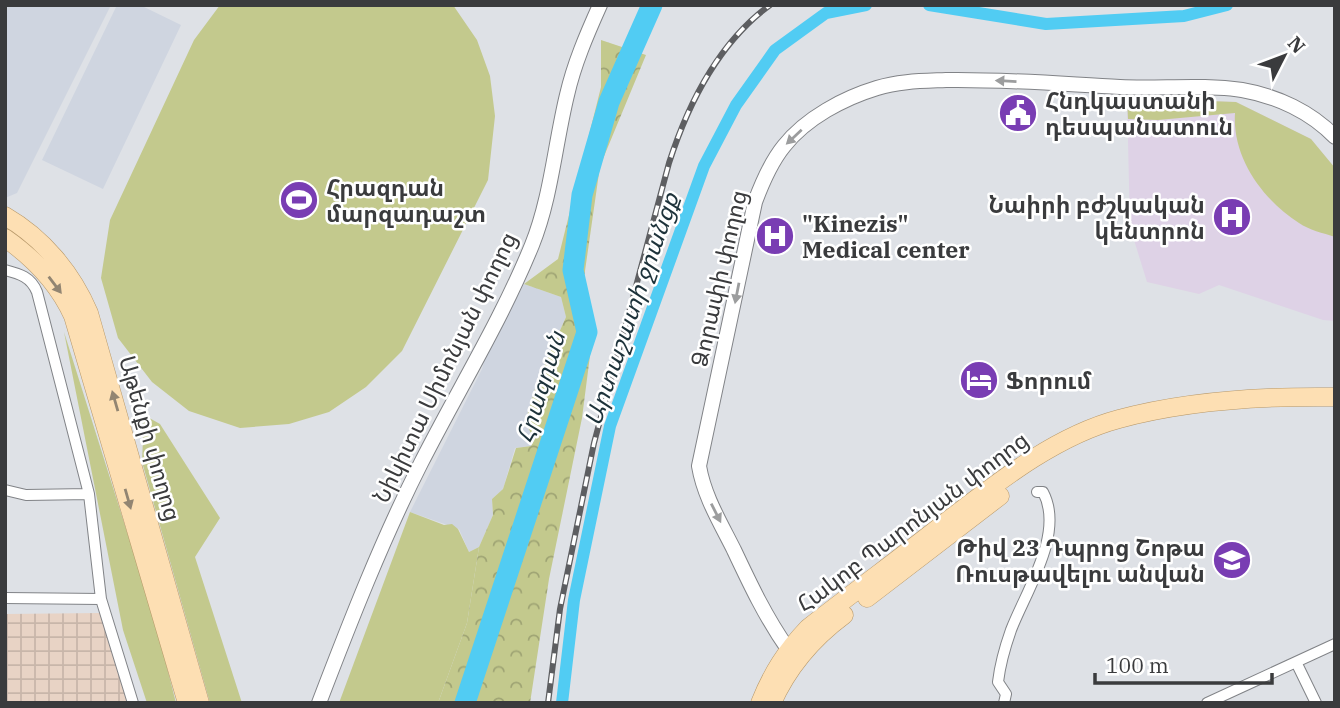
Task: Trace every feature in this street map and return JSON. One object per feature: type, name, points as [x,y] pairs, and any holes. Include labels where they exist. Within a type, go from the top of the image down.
[{"type":"main road","name":"Աթենքի փողոց","points":[[5,216],[18,223],[58,260],[71,276],[89,313],[200,703]]},
{"type":"main road","name":"Աթենքի փողոց","points":[[5,239],[41,267],[57,285],[77,325],[187,703]]},
{"type":"main road","name":"Հակոբ Պարոնյան փողոց","points":[[760,703],[772,674],[788,649],[808,628],[962,509],[1071,438],[1118,419],[1228,400],[1335,397]]},
{"type":"main road","name":"Հակոբ Պարոնյան փողոց","points":[[772,703],[783,679],[824,632],[1026,477],[1078,446],[1107,433],[1191,412],[1290,406],[1335,407]]},
{"type":"street","name":"Նիկիտա Սիմոնյան փողոց","points":[[320,703],[345,636],[401,504],[512,291],[533,242],[543,211],[567,93],[600,5]]},
{"type":"street","name":"Ձորափի փողոց","points":[[788,649],[771,626],[713,508],[703,486],[699,466],[755,202],[764,179],[784,146],[812,120],[837,105],[879,87],[919,81],[978,79],[1242,90],[1286,103],[1309,115],[1335,137]]},
{"type":"street","points":[[5,270],[31,281],[37,292],[89,494],[101,599],[133,703]]},
{"type":"street","points":[[5,490],[26,495],[89,494]]},
{"type":"street","points":[[1004,703],[1006,694],[998,682],[1004,653],[1026,594],[1043,562],[1050,510],[1043,492],[1037,492]]},
{"type":"street","points":[[5,598],[101,599]]},
{"type":"street","points":[[1207,703],[1335,644]]},
{"type":"street","points":[[1296,662],[1316,703]]},
{"type":"shaded area","points":[[5,5],[111,5],[17,193],[5,198]]},
{"type":"shaded area","points":[[117,5],[140,5],[181,25],[103,189],[42,160]]},
{"type":"shaded area","name":"Նաիրի բժշկական կենտրոն","points":[[1127,98],[1236,102],[1311,139],[1335,168],[1335,321],[1323,320],[1219,285],[1199,294],[1147,282],[1130,227]]},
{"type":"shaded area","points":[[524,284],[561,297],[566,317],[537,382],[524,426],[533,432],[535,439],[531,446],[515,448],[503,489],[492,499],[493,515],[479,547],[469,552],[459,529],[410,512],[482,369],[486,354]]},
{"type":"shaded area","points":[[101,613],[128,703],[5,703],[5,614]]},
{"type":"green space","name":"Հրազդան մարզադաշտ","points":[[220,5],[453,5],[477,40],[490,76],[495,116],[488,180],[402,351],[366,387],[329,412],[289,424],[240,428],[189,411],[152,382],[118,338],[101,278],[110,220],[194,40]]},
{"type":"green space","points":[[601,40],[646,55],[600,166],[584,278],[592,340],[582,418],[549,579],[530,703],[438,703],[467,623],[479,547],[493,515],[492,499],[503,489],[516,448],[531,446],[534,440],[528,427],[524,426],[537,382],[566,317],[561,297],[524,284],[558,259],[601,87]]},
{"type":"green space","points":[[1127,98],[1236,102],[1311,139],[1335,168],[1335,237],[1299,223],[1262,190],[1244,162],[1235,130],[1235,113],[1158,120],[1128,119]]},
{"type":"green space","points":[[64,332],[156,624],[176,703],[147,703],[123,630]]},
{"type":"green space","points":[[144,415],[160,424],[220,518],[195,557],[242,703],[210,703],[142,462]]},
{"type":"green space","points":[[410,512],[444,525],[452,524],[458,529],[469,552],[479,547],[467,623],[438,703],[339,703]]},
{"type":"waterway","name":"Հրազդան","points":[[465,703],[587,332],[573,270],[582,195],[609,102],[652,5]]},
{"type":"waterway","name":"Արտաշատի ջրանցք","points":[[562,703],[574,600],[610,426],[704,166],[736,105],[775,50],[826,13],[866,5]]},
{"type":"waterway","name":"Արտաշատի ջրանցք","points":[[929,5],[1046,24],[1184,16],[1227,5]]},
{"type":"railway","points":[[548,703],[560,609],[594,443],[669,163],[685,119],[707,76],[735,37],[770,5]]},
{"type":"place","name":"Հնդկաստանի դեսպանատուն","points":[[1018,113]]},
{"type":"place","name":"Հրազդան մարզադաշտ","points":[[299,200]]},
{"type":"place","name":"Նաիրի բժշկական կենտրոն","points":[[1232,217]]},
{"type":"place","name":"\"Kinezis\" Medical center","points":[[775,236]]},
{"type":"place","name":"Ֆորում","points":[[979,380]]},
{"type":"place","name":"Թիվ 23 Դպրոց Շոթա Ռուսթավելու անվան","points":[[1232,560]]}]
